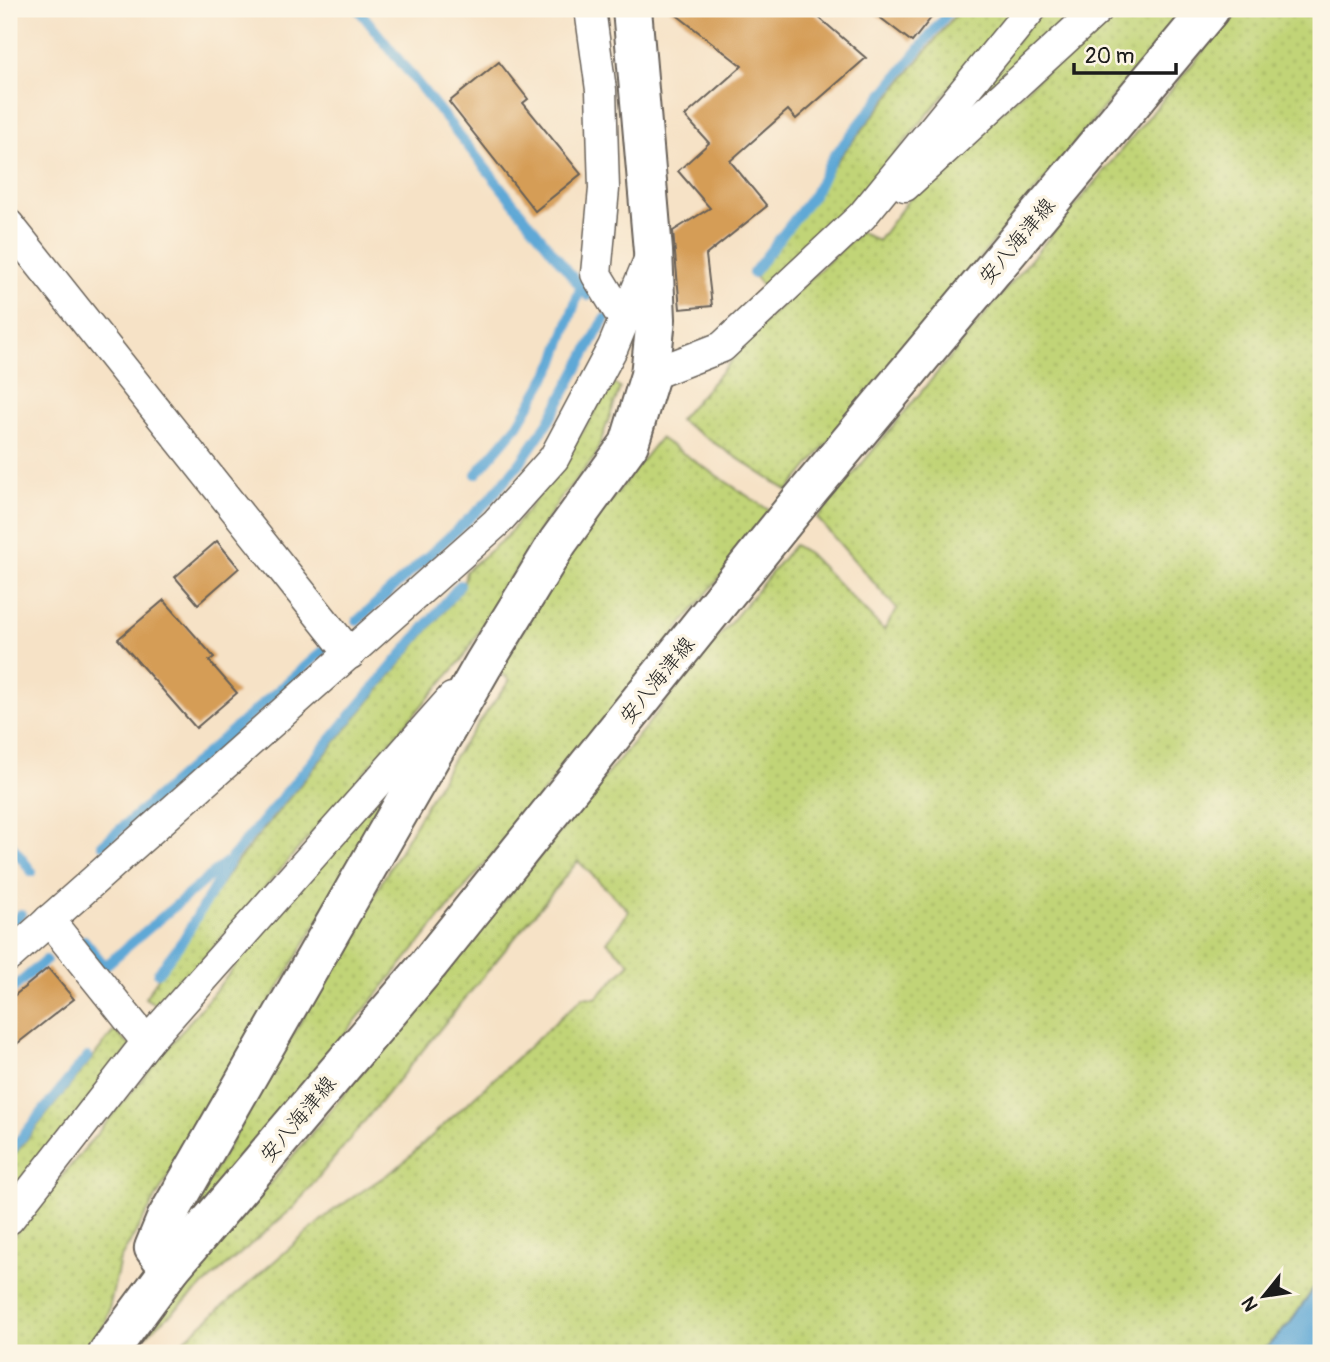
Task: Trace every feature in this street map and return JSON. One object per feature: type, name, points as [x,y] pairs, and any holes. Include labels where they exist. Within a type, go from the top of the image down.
[{"type":"main road","points":[[170,1269],[154,1248],[166,1219],[483,664],[558,542],[629,444],[650,375],[656,319],[653,251],[632,9]]},
{"type":"main road","name":"安八海津線","points":[[108,1353],[170,1269],[428,965],[793,510],[1210,9]]},
{"type":"street","points":[[590,9],[601,90],[604,189],[596,274],[624,320]]},
{"type":"street","points":[[650,375],[722,347],[862,216],[1031,9]]},
{"type":"street","points":[[862,216],[910,183],[1098,9]]},
{"type":"street","points":[[9,225],[351,654]]},
{"type":"street","points":[[9,956],[496,523],[554,458],[613,347],[653,251]]},
{"type":"street","points":[[9,1219],[147,1042],[483,664]]},
{"type":"street","points":[[49,920],[147,1042]]},
{"type":"green space","points":[[960,9],[1015,9],[843,217],[765,289],[755,277],[815,197],[835,163]]},
{"type":"green space","points":[[1042,9],[1083,9],[923,157]]},
{"type":"green space","points":[[1116,9],[1185,9],[788,491],[679,420],[768,319],[860,232],[878,241],[918,187]]},
{"type":"green space","points":[[1238,9],[1321,9],[1321,1278],[1290,1323],[1261,1353],[169,1353],[331,1212],[397,1168],[583,997],[596,998],[630,963],[607,942],[629,911],[578,861],[294,1207],[136,1344],[440,979],[794,545],[808,553],[884,630],[897,609],[817,518]]},
{"type":"green space","points":[[613,383],[620,388],[595,457],[563,495],[537,534],[463,658],[161,1008],[145,998],[237,861],[463,588],[466,571],[506,537],[557,472]]},
{"type":"green space","points":[[660,438],[773,513],[172,1244],[454,757],[510,680],[499,672],[564,560]]},
{"type":"green space","points":[[409,765],[120,1259],[106,1323],[81,1353],[9,1353],[10,1239],[400,767]]},
{"type":"green space","points":[[114,1031],[131,1046],[9,1201],[9,1161]]},
{"type":"water","points":[[1321,1278],[1321,1353],[1261,1353],[1290,1323]]},
{"type":"building","points":[[669,9],[809,9],[866,58],[796,119],[788,110],[730,161],[767,206],[706,255],[712,306],[680,309],[673,231],[710,208],[678,171],[709,143],[685,116],[742,66]]},
{"type":"building","points":[[869,9],[938,9],[912,42]]},
{"type":"building","points":[[499,62],[528,99],[523,103],[581,174],[535,211],[449,102]]},
{"type":"building","points":[[217,541],[239,568],[198,604],[175,577]]},
{"type":"building","points":[[164,600],[214,657],[209,661],[237,693],[196,728],[118,639]]},
{"type":"building","points":[[48,968],[74,999],[9,1050],[9,1000]]},
{"type":"waterway","points":[[358,9],[588,296]]},
{"type":"waterway","points":[[753,273],[814,194],[833,157],[951,9]]},
{"type":"waterway","points":[[476,474],[518,425],[554,364],[581,286]]},
{"type":"waterway","points":[[357,621],[486,503],[520,463],[549,421],[605,318]]},
{"type":"waterway","points":[[158,973],[183,940],[232,857],[460,585]]},
{"type":"waterway","points":[[102,845],[325,649]]},
{"type":"waterway","points":[[9,842],[32,872]]},
{"type":"waterway","points":[[84,940],[105,966],[225,863]]},
{"type":"waterway","points":[[9,925],[21,914]]},
{"type":"waterway","points":[[9,992],[46,960]]},
{"type":"waterway","points":[[9,1153],[87,1057]]}]
